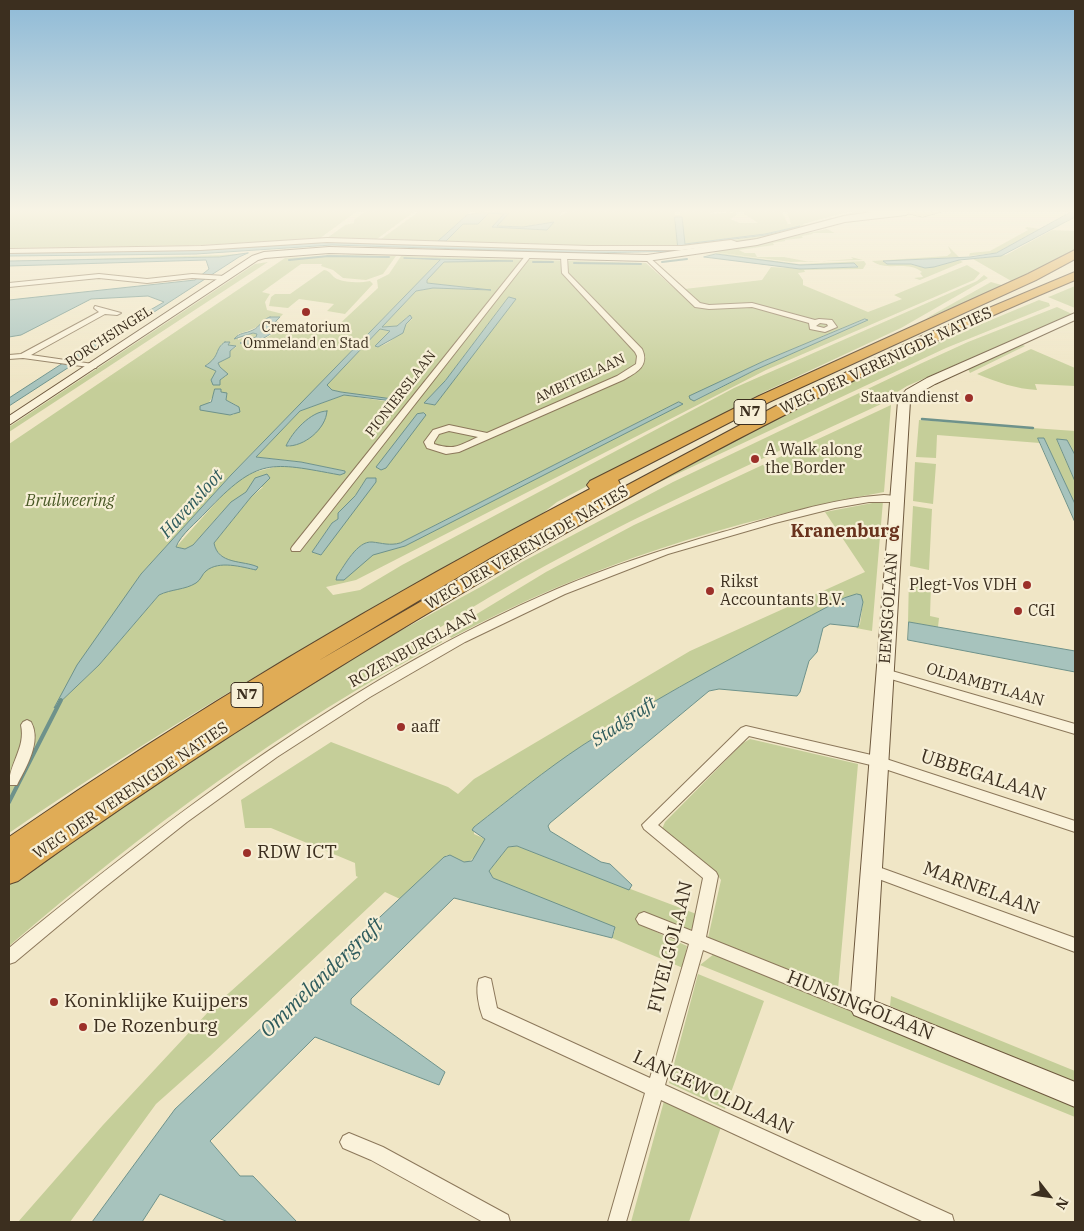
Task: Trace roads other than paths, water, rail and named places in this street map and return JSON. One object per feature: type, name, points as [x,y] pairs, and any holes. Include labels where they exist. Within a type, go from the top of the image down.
[{"type":"highway","name":"N7","points":[[1024,290],[1052,269]]},
{"type":"highway","name":"WEG DER VERENIGDE NATIES","points":[[9,850],[210,717],[386,610],[605,487],[769,402],[892,344],[1070,269]]},
{"type":"highway","name":"WEG DER VERENIGDE NATIES","points":[[9,873],[95,812],[244,716],[378,634],[574,520],[780,410],[1024,290],[1075,276]]},
{"type":"highway","name":"N7","points":[[1024,290],[1075,282]]},
{"type":"main road","name":"BORCHSINGEL","points":[[9,421],[93,366],[219,278],[235,269]]},
{"type":"main road","name":"EEMSGOLAAN","points":[[862,1007],[873,871],[904,400],[910,393],[1075,316]]},
{"type":"main road","name":"HUNSINGOLAAN","points":[[862,1007],[1075,1094]]},
{"type":"street","name":"PIONIERSLAAN","points":[[296,549],[517,269]]},
{"type":"street","name":"AMBITIELAAN","points":[[487,436],[449,428],[436,432],[429,442],[435,449],[456,450],[620,378],[640,365],[642,361],[638,351],[565,273],[565,269]]},
{"type":"street","points":[[659,269],[698,305],[710,307],[752,305],[813,322]]},
{"type":"street","points":[[9,285],[100,276],[147,281],[197,276],[219,278]]},
{"type":"street","points":[[23,356],[101,310],[117,313]]},
{"type":"street","points":[[10,358],[23,356],[93,366]]},
{"type":"street","name":"ROZENBURGLAAN","points":[[9,957],[98,882],[257,763],[346,704],[455,641],[573,587],[687,545],[748,526],[824,508],[880,498],[896,499]]},
{"type":"street","name":"OLDAMBTLAAN","points":[[885,673],[1075,729]]},
{"type":"street","points":[[12,781],[30,743],[31,735],[27,725]]},
{"type":"street","name":"FIVELGOLAAN","points":[[617,1222],[698,940],[711,876],[649,825],[746,731],[880,762]]},
{"type":"street","name":"UBBEGALAAN","points":[[880,762],[1075,826]]},
{"type":"street","name":"MARNELAAN","points":[[873,871],[1075,945]]},
{"type":"street","name":"HUNSINGOLAAN","points":[[644,919],[862,1007]]},
{"type":"street","name":"LANGEWOLDLAAN","points":[[484,984],[489,1012],[945,1222]]},
{"type":"street","points":[[349,1142],[377,1153],[501,1222]]},
{"type":"water","points":[[208,269],[220,269],[9,406],[9,398],[100,339],[164,302],[148,296],[91,299],[21,335],[9,337],[9,300],[195,280]]},
{"type":"water","points":[[431,269],[437,269],[427,280],[427,283],[491,290],[433,288],[416,291],[382,327],[397,326],[410,315],[412,318],[406,324],[403,333],[378,347],[375,346],[390,331],[380,329],[327,385],[332,390],[400,400],[401,402],[344,395],[300,411],[256,457],[301,462],[345,471],[345,473],[340,475],[281,466],[266,468],[239,481],[190,528],[176,547],[185,549],[193,545],[231,502],[246,492],[255,478],[267,474],[270,478],[251,497],[214,543],[220,555],[232,561],[258,567],[256,570],[231,565],[217,566],[206,571],[198,582],[192,585],[159,595],[99,665],[54,708],[77,665],[141,574],[231,475]]},
{"type":"water","points":[[509,297],[516,299],[435,405],[424,403],[445,381]]},
{"type":"water","points":[[280,317],[275,322],[295,325],[276,331],[255,343],[240,343],[256,337],[257,334],[253,333],[234,339],[241,334],[255,329],[265,319]]},
{"type":"water","points":[[865,319],[868,320],[755,370],[694,401],[690,399],[689,396],[764,361]]},
{"type":"water","points":[[225,342],[230,342],[228,345],[236,346],[230,351],[230,357],[218,363],[228,374],[220,380],[220,385],[213,385],[211,380],[216,371],[205,366],[213,359],[219,347]]},
{"type":"water","points":[[215,389],[221,389],[221,392],[227,393],[226,400],[239,407],[240,412],[230,415],[200,410],[200,406],[211,402]]},
{"type":"water","points":[[679,402],[683,404],[405,546],[373,555],[344,580],[336,580],[348,560],[361,545],[372,542],[400,543]]},
{"type":"water","points":[[327,411],[323,424],[313,436],[293,446],[286,446],[303,423],[315,414]]},
{"type":"water","points":[[424,413],[426,415],[386,468],[381,470],[376,467],[417,414]]},
{"type":"water","points":[[1038,438],[1044,438],[1075,504],[1075,522]]},
{"type":"water","points":[[1057,439],[1067,440],[1075,455],[1075,481]]},
{"type":"water","points":[[367,478],[376,478],[376,482],[321,555],[312,552],[332,523],[338,519],[338,513],[355,496]]},
{"type":"water","points":[[857,594],[861,595],[863,602],[858,627],[830,624],[823,628],[817,652],[809,661],[800,692],[797,696],[719,689],[709,691],[550,823],[548,826],[550,831],[601,862],[610,864],[632,885],[629,890],[517,846],[508,847],[489,871],[493,878],[615,927],[612,938],[454,898],[351,999],[351,1004],[445,1072],[439,1085],[315,1037],[210,1141],[240,1176],[253,1176],[297,1222],[228,1222],[160,1194],[142,1222],[92,1222],[175,1109],[444,857],[450,855],[464,862],[472,861],[485,839],[472,830],[474,827],[555,764],[615,725],[745,651],[844,598]]},
{"type":"water","points":[[909,622],[1075,651],[1075,672],[908,640]]},
{"type":"waterway","points":[[922,419],[1033,428]]},
{"type":"waterway","name":"Havensloot","points":[[9,802],[61,700]]},
{"type":"place","name":"Crematorium Ommeland en Stad","points":[[306,312]]},
{"type":"place","name":"Staatvandienst","points":[[969,398]]},
{"type":"place","name":"A Walk along the Border","points":[[755,459]]},
{"type":"place","name":"Plegt-Vos VDH","points":[[1027,585]]},
{"type":"place","name":"Rikst Accountants B.V.","points":[[710,591]]},
{"type":"place","name":"CGI","points":[[1018,611]]},
{"type":"place","name":"aaff","points":[[401,727]]},
{"type":"place","name":"RDW ICT","points":[[247,853]]},
{"type":"place","name":"Koninklijke Kuijpers","points":[[54,1002]]},
{"type":"place","name":"De Rozenburg","points":[[83,1027]]},
{"type":"district","name":"Kranenburg","points":[[845,532]]},
{"type":"park label","name":"Bruilweering","points":[[70,501]]},
{"type":"water label","name":"Stadgraft","points":[[624,722]]},
{"type":"water label","name":"Ommelandergraft","points":[[322,978]]}]
